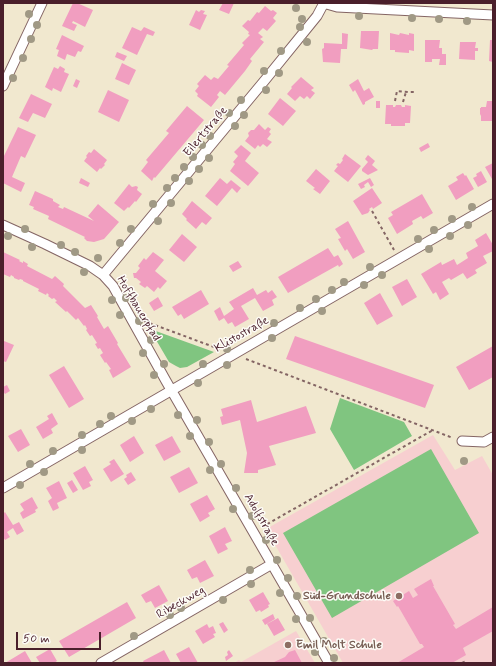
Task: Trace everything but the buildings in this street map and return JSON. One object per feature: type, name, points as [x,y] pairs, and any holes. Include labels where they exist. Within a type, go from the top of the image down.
[{"type":"street","points":[[3,86],[42,3]]},
{"type":"street","points":[[324,3],[337,6],[493,15]]},
{"type":"street","name":"Eilertstraße","points":[[103,274],[270,74],[317,16],[324,3]]},
{"type":"street","name":"Klistostraße","points":[[3,488],[493,204]]},
{"type":"street","name":"Hoffbauerpfad","points":[[3,225],[90,266],[103,274],[113,286],[171,390]]},
{"type":"street","name":"Adolfstraße","points":[[171,390],[329,663]]},
{"type":"street","points":[[462,441],[484,442],[493,437]]},
{"type":"street","name":"Ribeckweg","points":[[101,663],[272,564]]},
{"type":"path","points":[[395,101],[397,91],[414,92]]},
{"type":"path","points":[[403,102],[406,92]]},
{"type":"path","points":[[372,211],[394,250]]},
{"type":"path","name":"Hoffbauerpfad","points":[[142,321],[222,350]]},
{"type":"path","points":[[245,358],[462,441]]},
{"type":"path","points":[[262,528],[433,430]]},
{"type":"path","points":[[462,663],[466,661],[467,663]]},
{"type":"shaded area","name":"Süd-Grundschule","points":[[433,435],[455,470],[482,456],[493,475],[493,663],[343,663],[266,529]]},
{"type":"shaded area","name":"Emil Molt Schule","points":[[296,631],[315,663],[234,663],[239,660],[241,662]]},
{"type":"green space","points":[[153,330],[214,352],[187,367],[180,368],[169,362],[152,333]]},
{"type":"green space","points":[[340,398],[404,422],[412,436],[354,470],[330,429]]},
{"type":"green space","points":[[431,449],[479,533],[332,618],[283,533]]},
{"type":"place","name":"Süd-Grundschule","points":[[399,596]]},
{"type":"place","name":"Emil Molt Schule","points":[[288,645]]}]
